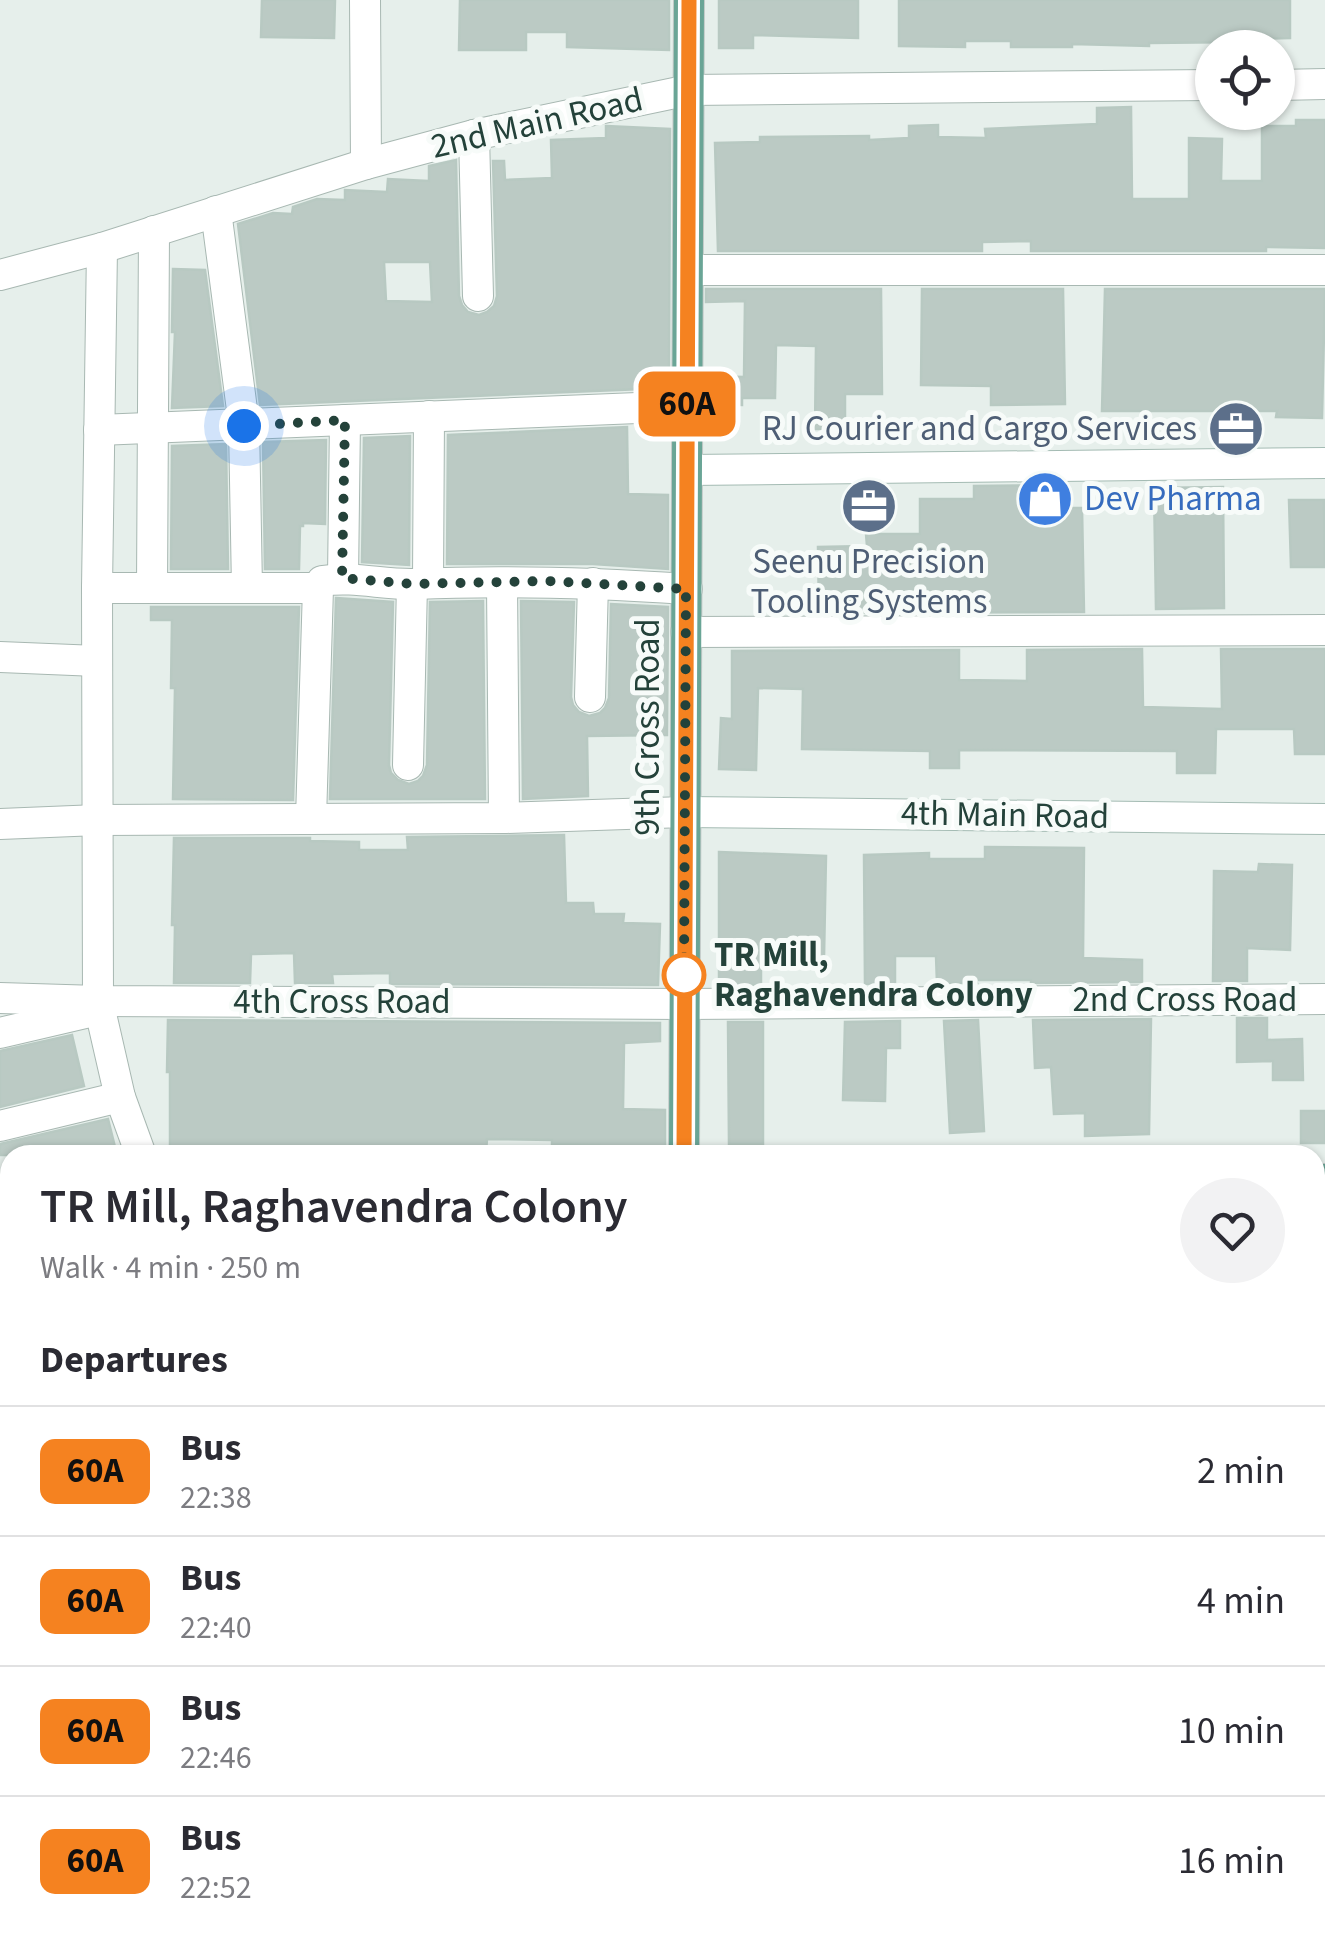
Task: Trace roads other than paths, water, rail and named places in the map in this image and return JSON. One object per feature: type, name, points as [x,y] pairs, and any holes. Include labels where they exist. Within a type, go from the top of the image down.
[{"type":"main road","name":"9th Cross Road","points":[[684,1145],[689,0]]},
{"type":"street","points":[[366,0],[366,164]]},
{"type":"street","points":[[1295,85],[1325,84]]},
{"type":"street","name":"2nd Main Road","points":[[0,275],[474,135],[689,90],[1195,86]]},
{"type":"street","points":[[474,135],[478,296]]},
{"type":"street","points":[[216,212],[244,426],[247,588]]},
{"type":"street","points":[[152,588],[154,231]]},
{"type":"street","points":[[102,248],[97,588],[99,1005],[120,1097],[138,1145]]},
{"type":"street","points":[[688,270],[1325,270]]},
{"type":"street","points":[[99,430],[687,406]]},
{"type":"street","points":[[408,765],[429,416]]},
{"type":"street","points":[[311,820],[345,420]]},
{"type":"street","points":[[687,470],[1325,463]]},
{"type":"street","points":[[97,588],[548,581],[686,589]]},
{"type":"street","points":[[590,697],[592,583]]},
{"type":"street","points":[[502,584],[504,818]]},
{"type":"street","points":[[686,632],[1325,630]]},
{"type":"street","points":[[0,656],[98,662]]},
{"type":"street","name":"4th Main Road","points":[[0,824],[685,812],[1325,819]]},
{"type":"street","name":"4th Cross Road","points":[[0,998],[99,1005],[684,1004]]},
{"type":"street","name":"2nd Cross Road","points":[[684,1004],[1325,999]]},
{"type":"street","points":[[0,1032],[99,1005]]},
{"type":"street","points":[[0,1126],[120,1097]]},
{"type":"place","name":"RJ Courier and Cargo Services","points":[[1236,429]]},
{"type":"place","name":"Dev Pharma","points":[[1045,499]]},
{"type":"place","name":"Seenu Precision Tooling Systems","points":[[869,506]]},
{"type":"place","name":"TR Mill, Raghavendra Colony","points":[[684,975]]}]
